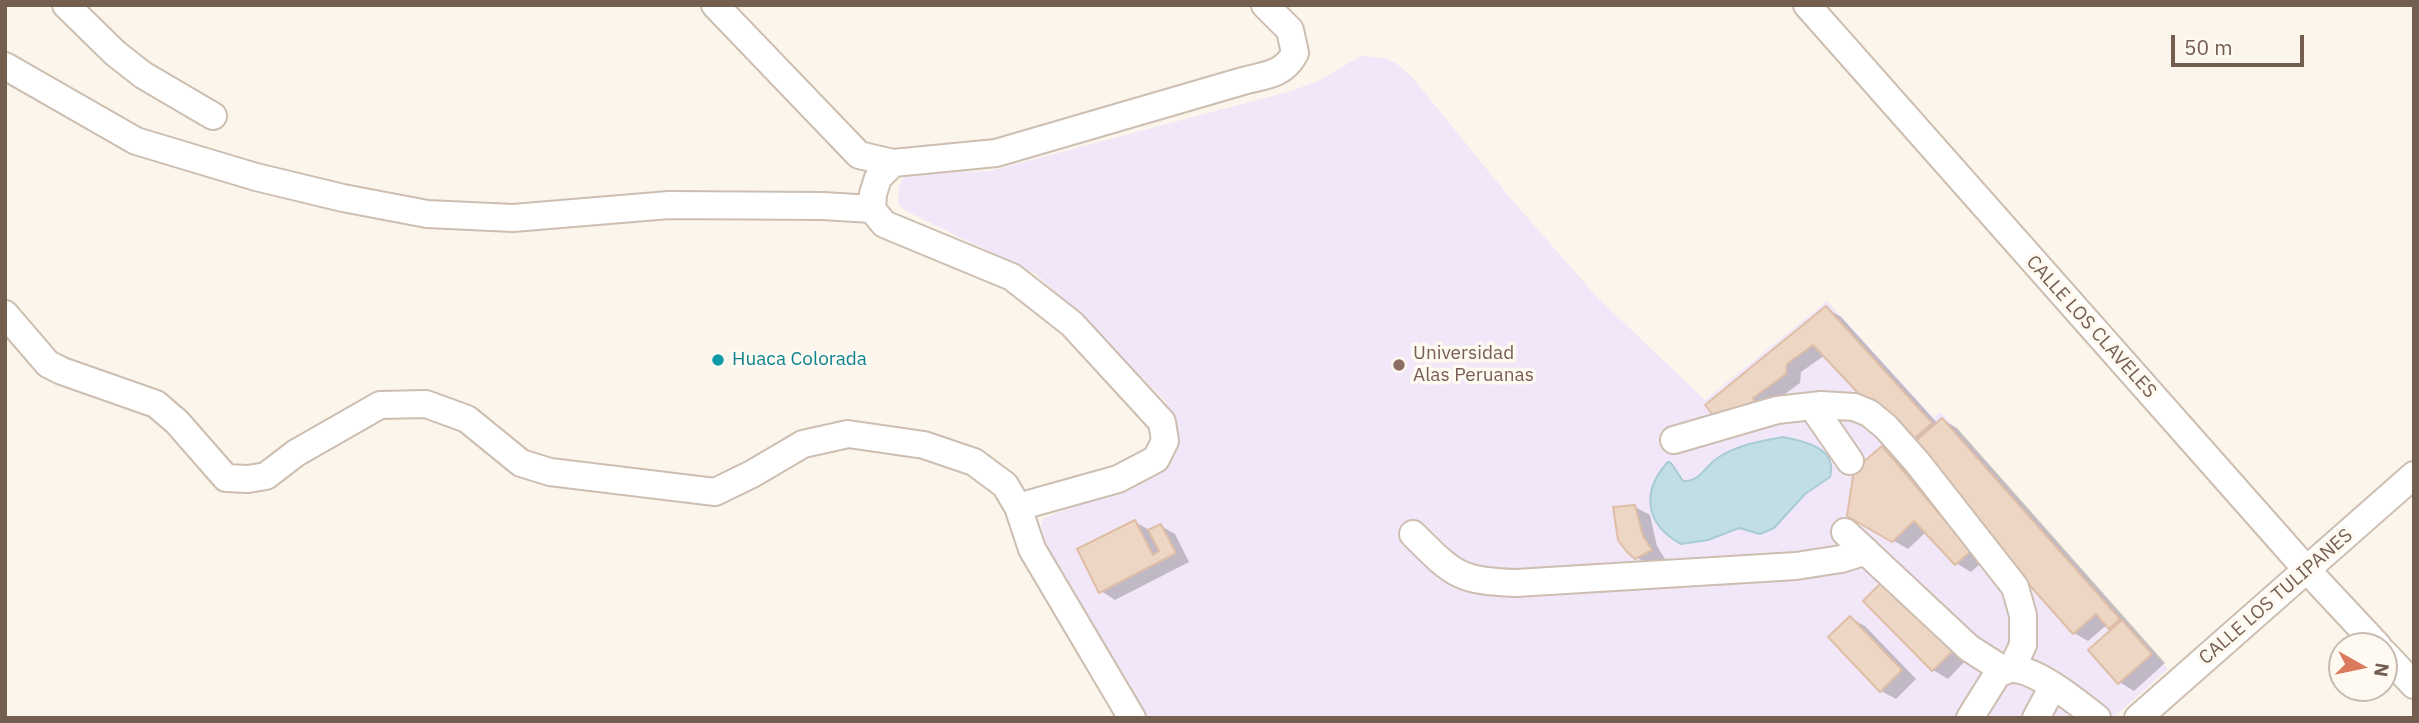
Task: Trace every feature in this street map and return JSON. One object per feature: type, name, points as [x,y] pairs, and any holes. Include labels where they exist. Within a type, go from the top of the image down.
[{"type":"street","points":[[65,5],[115,53],[143,75],[214,116]]},
{"type":"street","points":[[715,5],[859,155],[893,163],[996,153],[1243,80],[1278,73],[1289,65],[1295,53],[1290,30],[1265,5]]},
{"type":"street","name":"CALLE LOS CLAVELES","points":[[1807,5],[2306,570],[2365,632]]},
{"type":"street","points":[[5,66],[136,141],[256,177],[343,198],[427,214],[513,218],[669,205],[872,209]]},
{"type":"street","points":[[893,163],[878,178],[873,194],[872,209],[884,223],[1012,277],[1072,324],[1162,422],[1165,441],[1156,459],[1118,479],[1018,507]]},
{"type":"street","points":[[5,314],[48,364],[62,372],[156,404],[177,422],[226,478],[266,477],[296,453],[380,405],[426,404],[467,419],[521,463],[550,472],[715,492],[803,444],[848,435],[924,445],[974,462],[1005,485],[1018,507],[1032,549],[1132,718]]},
{"type":"street","points":[[1812,406],[1850,461]]},
{"type":"street","points":[[1674,440],[1777,410],[1812,406],[1854,407],[1869,413],[1886,427],[1917,462],[2015,587],[2023,615],[2023,645],[2008,670],[1998,673],[1990,682],[1970,718]]},
{"type":"street","name":"CALLE LOS TULIPANES","points":[[2138,718],[2414,475]]},
{"type":"street","points":[[1846,532],[1969,648],[2008,670],[2025,672],[2053,686],[2098,718]]},
{"type":"street","points":[[1413,534],[1448,569],[1485,582],[1516,583],[1796,566],[1841,559],[1866,551]]},
{"type":"street","points":[[2398,668],[2414,685]]},
{"type":"street","points":[[2036,718],[2053,686]]},
{"type":"shaded area","name":"Universidad Alas Peruanas","points":[[1361,56],[1385,58],[1412,77],[1511,199],[1598,298],[1705,400],[1827,301],[1934,418],[1941,412],[2168,669],[2113,718],[1137,718],[1040,537],[1042,519],[1137,482],[1167,467],[1177,447],[1174,415],[1166,402],[1095,329],[1036,274],[901,208],[898,201],[899,187],[902,179],[909,174],[990,171],[1291,91],[1318,81]]},
{"type":"water","points":[[1783,437],[1817,448],[1829,459],[1831,467],[1830,477],[1805,494],[1774,528],[1760,534],[1739,528],[1708,540],[1681,544],[1660,527],[1654,518],[1651,496],[1659,473],[1668,462],[1683,481],[1689,481],[1699,476],[1714,460],[1734,449]]},
{"type":"building","points":[[1826,306],[1932,423],[1907,445],[1813,345],[1787,364],[1786,374],[1753,398],[1758,409],[1720,424],[1705,405]]},
{"type":"building","points":[[1942,418],[2120,619],[2109,629],[2096,614],[2073,634],[1908,448]]},
{"type":"building","points":[[1882,446],[1971,551],[1955,565],[1914,521],[1892,542],[1847,516],[1854,470]]},
{"type":"building","points":[[1635,505],[1643,536],[1652,550],[1635,559],[1618,540],[1613,507]]},
{"type":"building","points":[[1135,520],[1153,555],[1159,551],[1148,530],[1161,524],[1176,553],[1099,593],[1077,549]]},
{"type":"building","points":[[1885,579],[1955,649],[1932,671],[1863,601]]},
{"type":"building","points":[[1850,616],[1902,670],[1880,692],[1828,637]]},
{"type":"building","points":[[2122,620],[2152,654],[2118,684],[2088,650]]},
{"type":"place","name":"Huaca Colorada","points":[[718,360]]},
{"type":"place","name":"Universidad Alas Peruanas","points":[[1399,365]]}]
